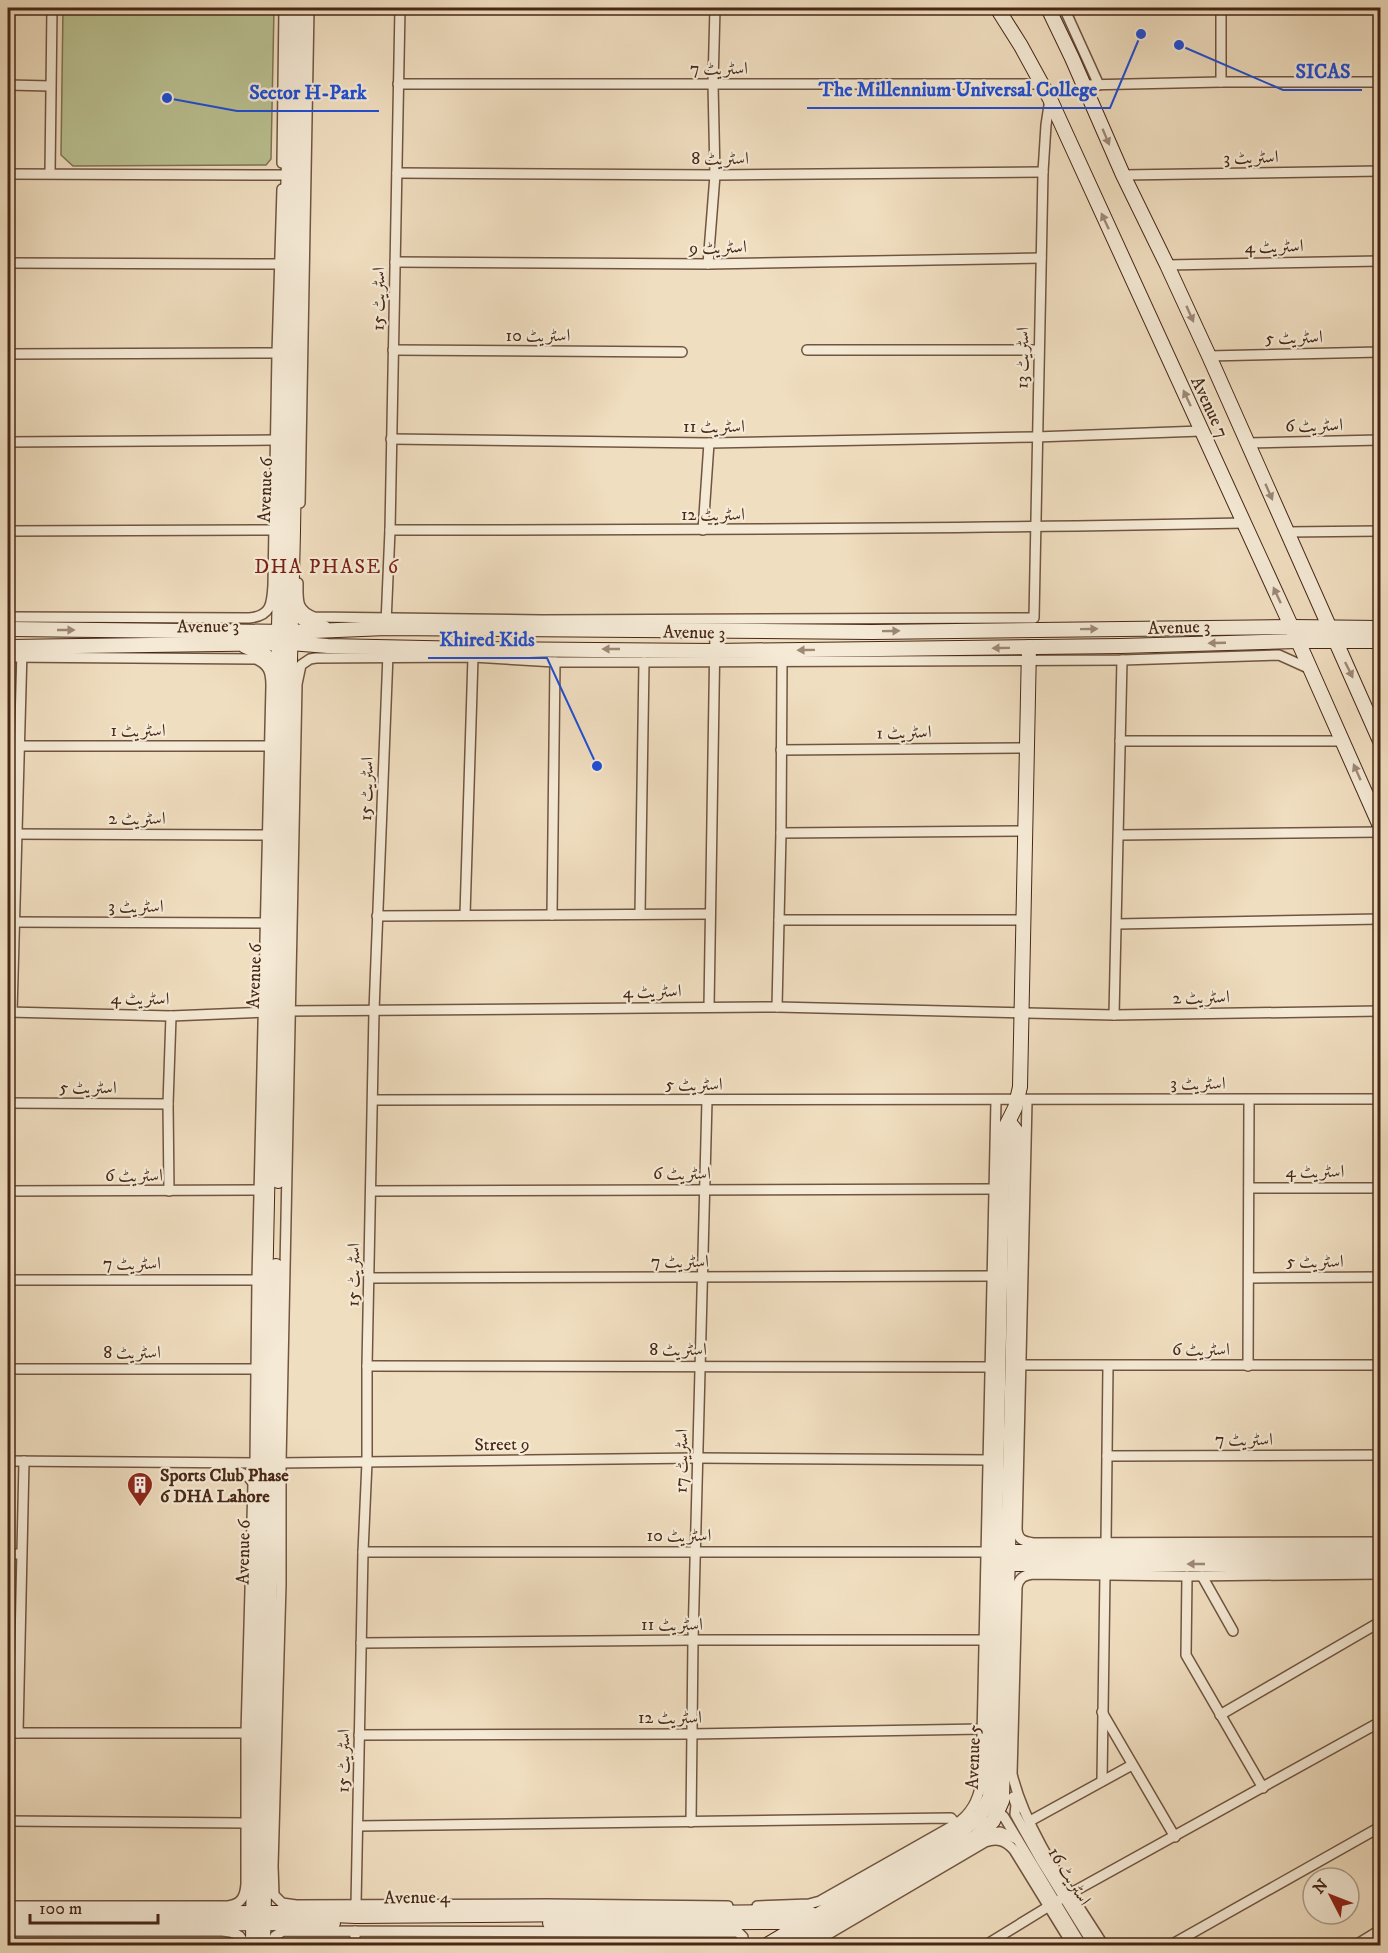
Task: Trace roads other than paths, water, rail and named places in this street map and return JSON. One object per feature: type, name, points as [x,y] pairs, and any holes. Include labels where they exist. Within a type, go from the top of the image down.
[{"type":"main road","name":"Avenue 6","points":[[286,584],[292,8]]},
{"type":"main road","name":"Avenue 6","points":[[255,1945],[259,1918],[285,604],[302,8]]},
{"type":"main road","name":"Avenue 7","points":[[998,8],[1050,99],[1292,627],[1380,826]]},
{"type":"main road","name":"Avenue 7","points":[[1048,8],[1123,175],[1209,356],[1380,741]]},
{"type":"main road","points":[[233,630],[268,620],[285,604],[304,620],[329,629]]},
{"type":"main road","name":"Avenue 3","points":[[285,637],[386,622],[715,632],[1292,627],[1380,641]]},
{"type":"main road","name":"Avenue 3","points":[[8,629],[233,630],[328,646],[388,652],[713,657],[1256,649],[1380,628]]},
{"type":"main road","name":"Avenue 3","points":[[17,650],[233,630]]},
{"type":"main road","points":[[233,630],[284,670],[300,656],[328,646]]},
{"type":"main road","points":[[998,1557],[992,1460],[1003,1132],[1021,1101],[1029,654]]},
{"type":"main road","points":[[998,1557],[1013,1529],[1018,1347],[1016,1131],[1010,1122]]},
{"type":"main road","points":[[998,1557],[1033,1547],[1380,1551]]},
{"type":"main road","points":[[998,1557],[1380,1564]]},
{"type":"main road","name":"Avenue 5","points":[[898,1874],[961,1831],[994,1803],[1004,1775],[998,1557]]},
{"type":"main road","name":"Avenue 5","points":[[789,1946],[817,1921],[898,1874],[981,1833],[993,1821],[998,1557]]},
{"type":"main road","points":[[259,1886],[277,1908],[290,1918],[255,1945],[242,1928],[228,1923],[259,1886]]},
{"type":"main road","name":"Avenue 4","points":[[290,1918],[804,1912],[817,1921]]},
{"type":"main road","name":"Avenue 4","points":[[8,1914],[228,1923]]},
{"type":"main road","name":"Avenue 4","points":[[8,1924],[228,1923],[259,1918],[791,1922],[804,1935]]},
{"type":"main road","name":"Avenue 5","points":[[765,1946],[804,1935]]},
{"type":"street","points":[[50,173],[52,8]]},
{"type":"street","points":[[284,8],[274,530],[286,584],[298,599],[301,609],[309,615],[318,617],[386,622]]},
{"type":"street","points":[[8,617],[233,630],[267,612],[286,584],[309,8]]},
{"type":"street","name":"اسٹریٹ 15","points":[[386,622],[390,530],[400,8]]},
{"type":"street","points":[[708,264],[715,175],[713,84],[716,8]]},
{"type":"street","points":[[1064,8],[1099,85]]},
{"type":"street","points":[[1221,8],[1221,82]]},
{"type":"street","points":[[1084,85],[1380,82]]},
{"type":"street","name":"اسٹریٹ 7","points":[[398,84],[1041,84]]},
{"type":"street","points":[[8,86],[50,86]]},
{"type":"street","name":"اسٹریٹ 13","points":[[386,622],[1034,618],[1043,172],[1047,108],[1050,99]]},
{"type":"street","name":"اسٹریٹ 3","points":[[1123,175],[1380,171]]},
{"type":"street","name":"اسٹریٹ 8","points":[[397,173],[715,175],[1043,172]]},
{"type":"street","points":[[8,174],[282,176]]},
{"type":"street","name":"اسٹریٹ 9","points":[[395,262],[708,264],[1041,258]]},
{"type":"street","name":"اسٹریٹ 4","points":[[1167,265],[1380,261]]},
{"type":"street","points":[[8,262],[279,264]]},
{"type":"street","name":"اسٹریٹ 10","points":[[393,350],[682,352]]},
{"type":"street","points":[[807,350],[1038,350]]},
{"type":"street","name":"اسٹریٹ 5","points":[[1209,356],[1380,352]]},
{"type":"street","points":[[8,354],[277,353]]},
{"type":"street","name":"اسٹریٹ 11","points":[[391,439],[709,443],[1036,437],[1201,430]]},
{"type":"street","points":[[8,442],[275,440]]},
{"type":"street","name":"اسٹریٹ 6","points":[[1247,442],[1380,440]]},
{"type":"street","points":[[703,530],[709,443]]},
{"type":"street","name":"اسٹریٹ 12","points":[[390,530],[1036,528],[1244,523]]},
{"type":"street","points":[[8,531],[274,530]]},
{"type":"street","points":[[1287,532],[1380,531]]},
{"type":"street","points":[[709,1007],[715,632]]},
{"type":"street","points":[[268,1463],[256,1369],[260,1190],[276,1012],[265,923],[269,746],[284,685],[301,665],[310,659],[388,652],[555,662],[644,663],[713,657],[782,662],[1029,654],[1122,660],[1256,649],[1279,655],[1311,670]]},
{"type":"street","points":[[8,657],[17,650],[256,659],[264,663],[284,685]]},
{"type":"street","points":[[10,1012],[12,834],[19,747],[17,650]]},
{"type":"street","name":"اسٹریٹ 15","points":[[356,1905],[367,1462],[374,1011],[388,652]]},
{"type":"street","points":[[465,915],[473,657]]},
{"type":"street","points":[[1114,1014],[1122,660]]},
{"type":"street","points":[[552,915],[555,662]]},
{"type":"street","points":[[777,1006],[782,662]]},
{"type":"street","points":[[639,914],[644,663]]},
{"type":"street","points":[[1120,741],[1343,741]]},
{"type":"street","name":"اسٹریٹ 1","points":[[8,747],[269,746]]},
{"type":"street","name":"اسٹریٹ 1","points":[[781,750],[1026,748]]},
{"type":"street","points":[[781,833],[1026,831]]},
{"type":"street","points":[[1119,835],[1380,832]]},
{"type":"street","name":"اسٹریٹ 2","points":[[12,834],[267,835]]},
{"type":"street","points":[[377,916],[710,914]]},
{"type":"street","points":[[1117,924],[1380,919]]},
{"type":"street","points":[[779,920],[1024,920]]},
{"type":"street","name":"اسٹریٹ 3","points":[[11,922],[265,923]]},
{"type":"street","name":"اسٹریٹ 4","points":[[10,1012],[171,1016],[276,1012],[777,1006],[1022,1011]]},
{"type":"street","name":"اسٹریٹ 2","points":[[1022,1011],[1114,1014],[1380,1011]]},
{"type":"street","points":[[169,1191],[168,1104],[171,1016]]},
{"type":"street","name":"اسٹریٹ 3","points":[[1021,1101],[1380,1099]]},
{"type":"street","name":"اسٹریٹ 5","points":[[373,1100],[1021,1101]]},
{"type":"street","name":"اسٹریٹ 17","points":[[691,1822],[693,1640],[707,1100]]},
{"type":"street","points":[[1248,1366],[1250,1100]]},
{"type":"street","points":[[992,1460],[990,1367],[996,1101]]},
{"type":"street","points":[[1021,1101],[1018,1347],[1022,1365],[1013,1529],[1017,1536],[1033,1547],[1106,1543],[1380,1542]]},
{"type":"street","name":"اسٹریٹ 5","points":[[8,1103],[168,1104]]},
{"type":"street","name":"اسٹریٹ 4","points":[[1250,1188],[1380,1188]]},
{"type":"street","name":"اسٹریٹ 6","points":[[371,1191],[994,1189]]},
{"type":"street","name":"اسٹریٹ 6","points":[[8,1191],[260,1190]]},
{"type":"street","name":"اسٹریٹ 7","points":[[369,1278],[992,1276]]},
{"type":"street","name":"اسٹریٹ 5","points":[[1250,1278],[1380,1278]]},
{"type":"street","name":"اسٹریٹ 7","points":[[8,1280],[257,1280]]},
{"type":"street","name":"اسٹریٹ 6","points":[[1022,1365],[1380,1365]]},
{"type":"street","name":"اسٹریٹ 8","points":[[367,1366],[990,1367]]},
{"type":"street","points":[[1106,1543],[1108,1366]]},
{"type":"street","name":"اسٹریٹ 8","points":[[8,1369],[256,1369]]},
{"type":"street","name":"اسٹریٹ 7","points":[[1107,1456],[1380,1455]]},
{"type":"street","name":"Street 9","points":[[8,1461],[268,1463],[698,1458],[992,1460]]},
{"type":"street","points":[[18,1733],[24,1461]]},
{"type":"street","points":[[8,1906],[233,1905],[241,1901],[245,1893],[259,1886],[246,1823],[246,1733],[253,1484],[246,1475],[208,1462]]},
{"type":"street","name":"اسٹریٹ 10","points":[[363,1552],[695,1552],[998,1557]]},
{"type":"street","points":[[8,1554],[21,1554]]},
{"type":"street","points":[[270,1946],[273,1938],[290,1918],[356,1905],[750,1906],[809,1904],[835,1893],[956,1824],[974,1807],[980,1792],[984,1640],[998,1557]]},
{"type":"street","points":[[1022,1819],[1011,1764],[1017,1587],[1021,1578],[1027,1574],[1187,1576],[1380,1574]]},
{"type":"street","points":[[1102,1781],[1105,1575]]},
{"type":"street","points":[[1187,1576],[1186,1654],[1263,1788]]},
{"type":"street","points":[[1202,1576],[1233,1631]]},
{"type":"street","points":[[1220,1715],[1380,1622]]},
{"type":"street","name":"اسٹریٹ 11","points":[[361,1643],[984,1640]]},
{"type":"street","points":[[8,1645],[19,1645]]},
{"type":"street","points":[[1102,1711],[1175,1837]]},
{"type":"street","points":[[984,1946],[1060,1900],[1380,1722]]},
{"type":"street","name":"اسٹریٹ 12","points":[[359,1735],[691,1734],[982,1729]]},
{"type":"street","points":[[8,1733],[246,1733]]},
{"type":"street","points":[[1022,1819],[1132,1764]]},
{"type":"street","name":"Avenue 5","points":[[1004,1775],[1022,1819]]},
{"type":"street","points":[[994,1803],[1010,1808],[1022,1819]]},
{"type":"street","name":"اسٹریٹ 16","points":[[994,1803],[1094,1946]]},
{"type":"street","points":[[358,1826],[951,1818],[956,1824]]},
{"type":"street","name":"اسٹریٹ 16","points":[[1022,1819],[1082,1946]]},
{"type":"street","points":[[8,1821],[246,1823]]},
{"type":"street","points":[[1169,1946],[1380,1827]]},
{"type":"street","points":[[981,1833],[1000,1832],[1017,1839]]},
{"type":"street","points":[[804,1935],[905,1887],[993,1839],[1005,1842],[1014,1850],[1104,1946]]},
{"type":"street","points":[[1060,1900],[1073,1946]]},
{"type":"street","points":[[290,1918],[355,1931],[738,1932],[743,1937],[742,1946]]},
{"type":"street","points":[[8,1931],[228,1923]]},
{"type":"street","points":[[1354,1946],[1380,1930]]},
{"type":"street","points":[[355,1931],[355,1946]]},
{"type":"place","name":"The Millennium Universal College","points":[[1141,34]]},
{"type":"place","name":"SICAS","points":[[1179,45]]},
{"type":"place","name":"Sector H-Park","points":[[167,98]]},
{"type":"place","name":"Khired Kids","points":[[597,766]]},
{"type":"place","name":"Sports Club Phase 6 DHA Lahore","points":[[140,1508]]},
{"type":"district","name":"DHA PHASE 6","points":[[327,566]]}]
